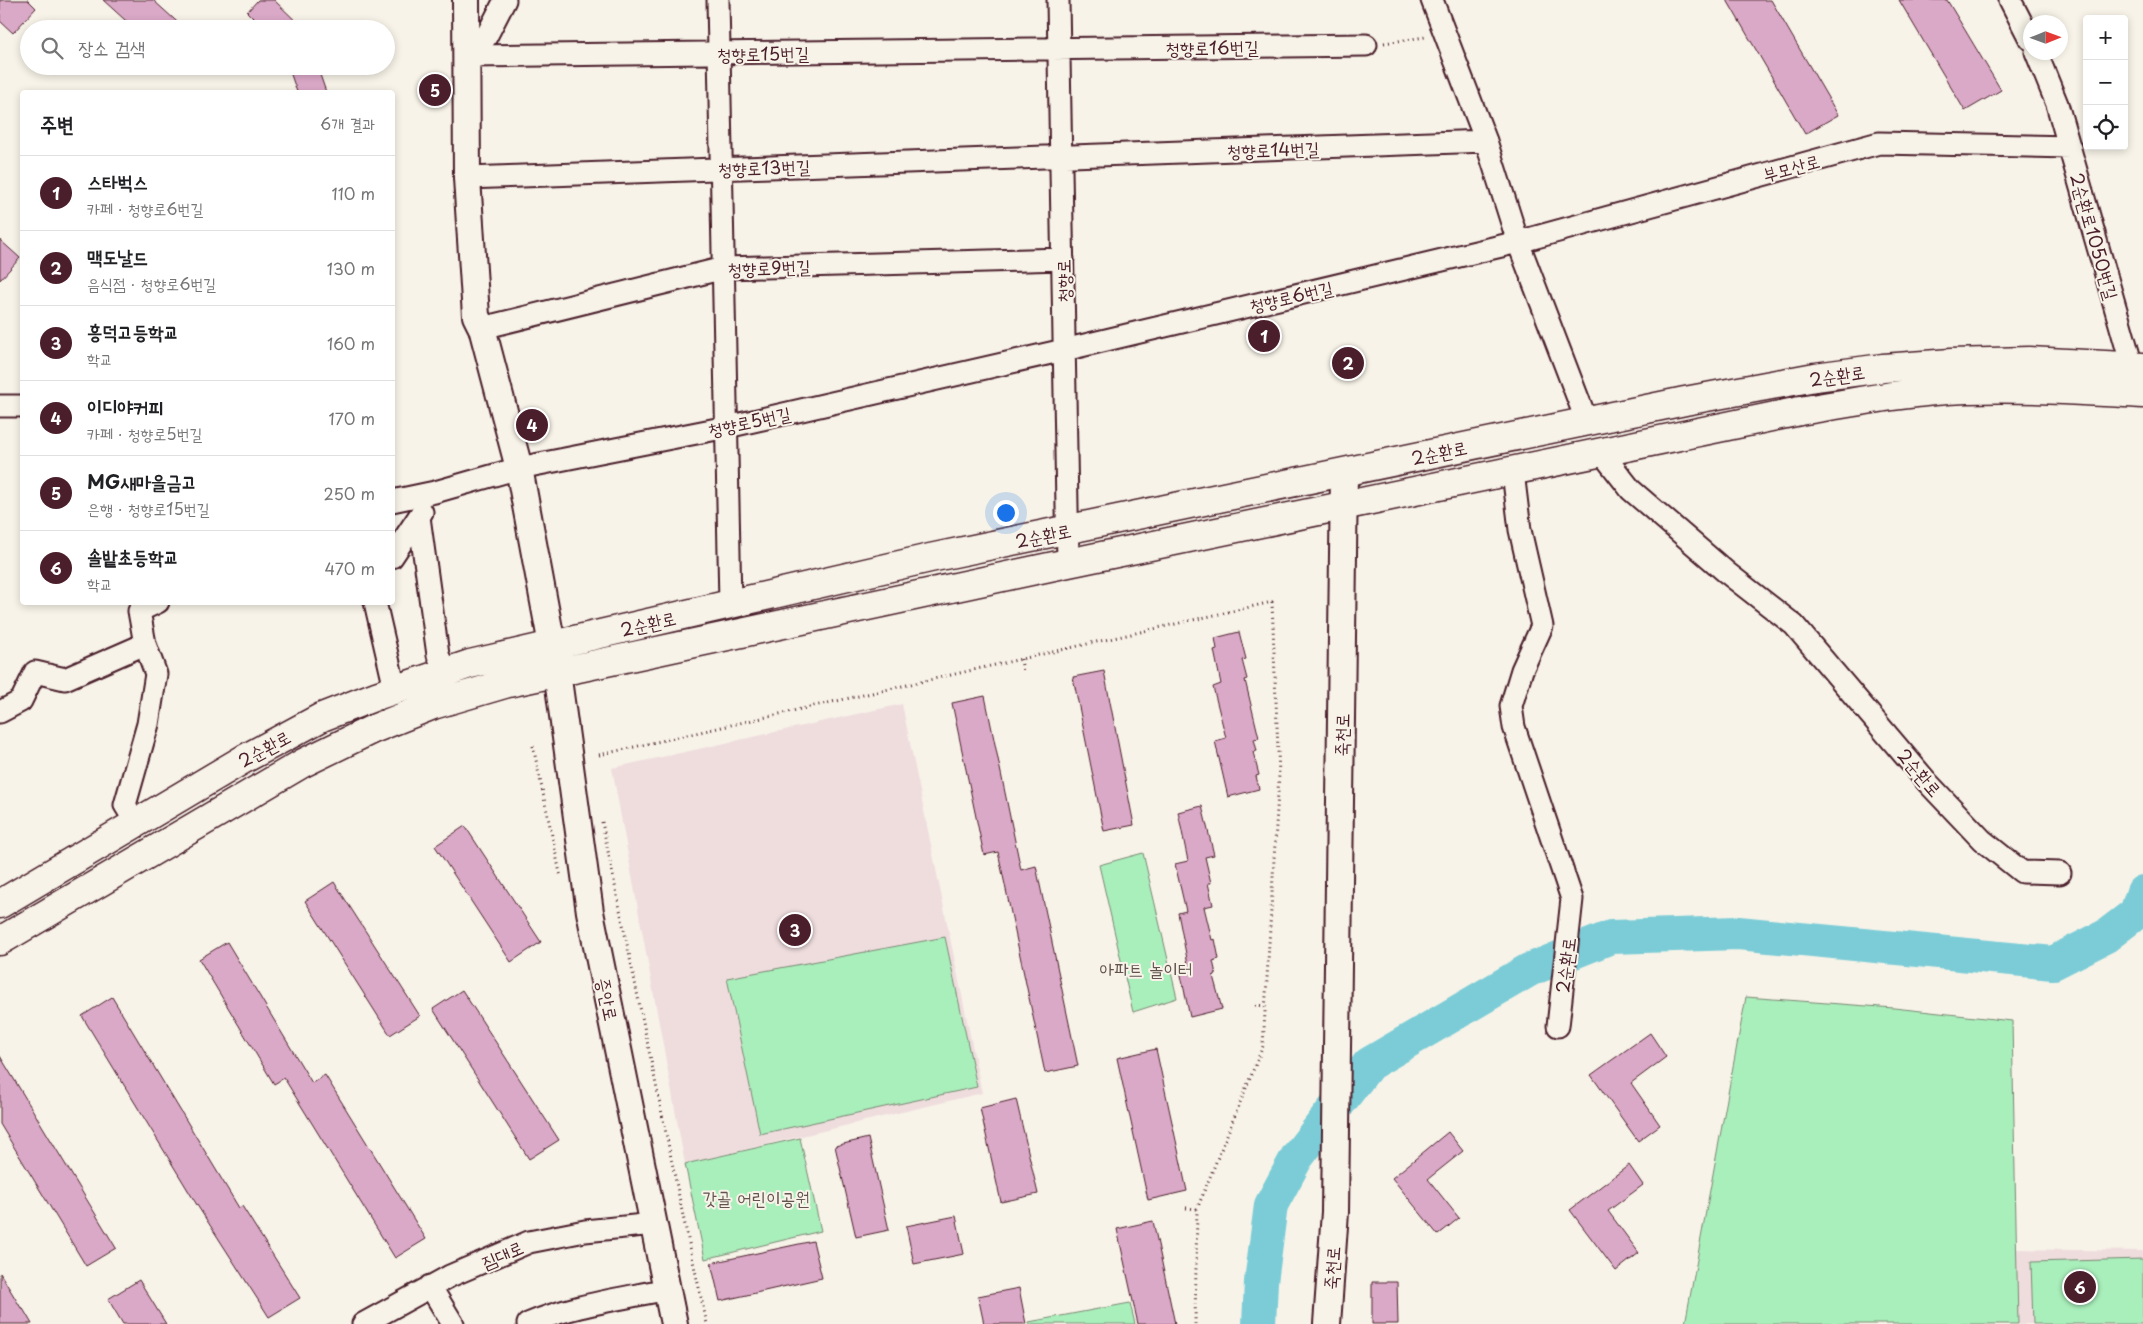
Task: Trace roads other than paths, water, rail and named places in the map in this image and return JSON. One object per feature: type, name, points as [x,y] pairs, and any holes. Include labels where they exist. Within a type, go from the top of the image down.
[{"type":"main road","name":"2순환로","points":[[0,904],[244,759],[322,717],[395,689],[470,664],[930,558],[1587,422],[1806,379],[1883,368],[1952,363],[2029,361],[2138,366]]},
{"type":"main road","name":"2순환로","points":[[0,941],[312,758],[373,729],[433,705],[508,683],[1068,563],[1800,411],[1885,398],[1976,389],[2035,388],[2141,393]]},
{"type":"street","name":"증안로","points":[[466,0],[468,178],[476,316],[482,328],[518,468],[557,672],[590,912],[674,1324]]},
{"type":"street","points":[[467,56],[486,37],[505,0]]},
{"type":"street","points":[[718,0],[730,604]]},
{"type":"street","name":"청향로","points":[[1058,0],[1068,563]]},
{"type":"street","points":[[1432,0],[1486,141],[1518,242],[1587,422]]},
{"type":"street","points":[[2010,0],[2023,25]]},
{"type":"street","name":"청향로16번길","points":[[1059,49],[1366,45]]},
{"type":"street","name":"청향로15번길","points":[[467,56],[1059,49]]},
{"type":"street","name":"2순환로1050번길","points":[[2039,60],[2057,104],[2138,366],[2141,393]]},
{"type":"street","name":"청향로14번길","points":[[1061,156],[1486,141]]},
{"type":"street","name":"부모산로","points":[[1518,242],[1879,143],[2070,147]]},
{"type":"street","name":"청향로13번길","points":[[468,178],[1061,156]]},
{"type":"street","name":"청향로6번길","points":[[1064,350],[1518,242]]},
{"type":"street","name":"청향로9번길","points":[[482,328],[724,268],[1063,259]]},
{"type":"street","name":"청향로5번길","points":[[395,499],[434,492],[518,468],[727,427],[1064,350]]},
{"type":"street","points":[[0,406],[20,406]]},
{"type":"street","name":"2순환로","points":[[1602,452],[1631,490],[1726,572],[1794,625],[1928,782],[1982,840],[2022,872],[2060,873]]},
{"type":"street","name":"죽천로","points":[[1327,1324],[1335,1212],[1344,472]]},
{"type":"street","name":"2순환로","points":[[1513,472],[1520,530],[1542,626],[1522,670],[1511,706],[1514,726],[1572,899],[1558,1026]]},
{"type":"street","points":[[395,553],[434,492]]},
{"type":"street","points":[[419,517],[438,655],[446,672]]},
{"type":"street","points":[[136,824],[125,805],[148,724],[156,674],[145,644],[145,605]]},
{"type":"street","points":[[376,605],[395,689]]},
{"type":"street","points":[[0,712],[21,701],[35,672],[65,679],[145,644]]},
{"type":"street","name":"짐대로","points":[[364,1324],[450,1276],[529,1242],[585,1232],[654,1224]]},
{"type":"street","points":[[430,1286],[452,1324]]},
{"type":"street","points":[[528,1324],[543,1318],[579,1316],[667,1289]]},
{"type":"waterway","points":[[1259,1324],[1261,1282],[1271,1205],[1297,1157],[1369,1064],[1529,970],[1611,937],[1738,933],[2053,963],[2106,936],[2136,913],[2143,892]]},
{"type":"place","name":"MG새마을금고","points":[[435,90]]},
{"type":"place","name":"스타벅스","points":[[1264,336]]},
{"type":"place","name":"맥도날드","points":[[1348,363]]},
{"type":"place","name":"이디야커피","points":[[532,425]]},
{"type":"place","name":"흥덕고등학교","points":[[795,930]]},
{"type":"place","name":"솔밭초등학교","points":[[2080,1287]]},
{"type":"park label","name":"아파트 놀이터","points":[[1146,968]]},
{"type":"park label","name":"갓골 어린이공원","points":[[756,1197]]}]
